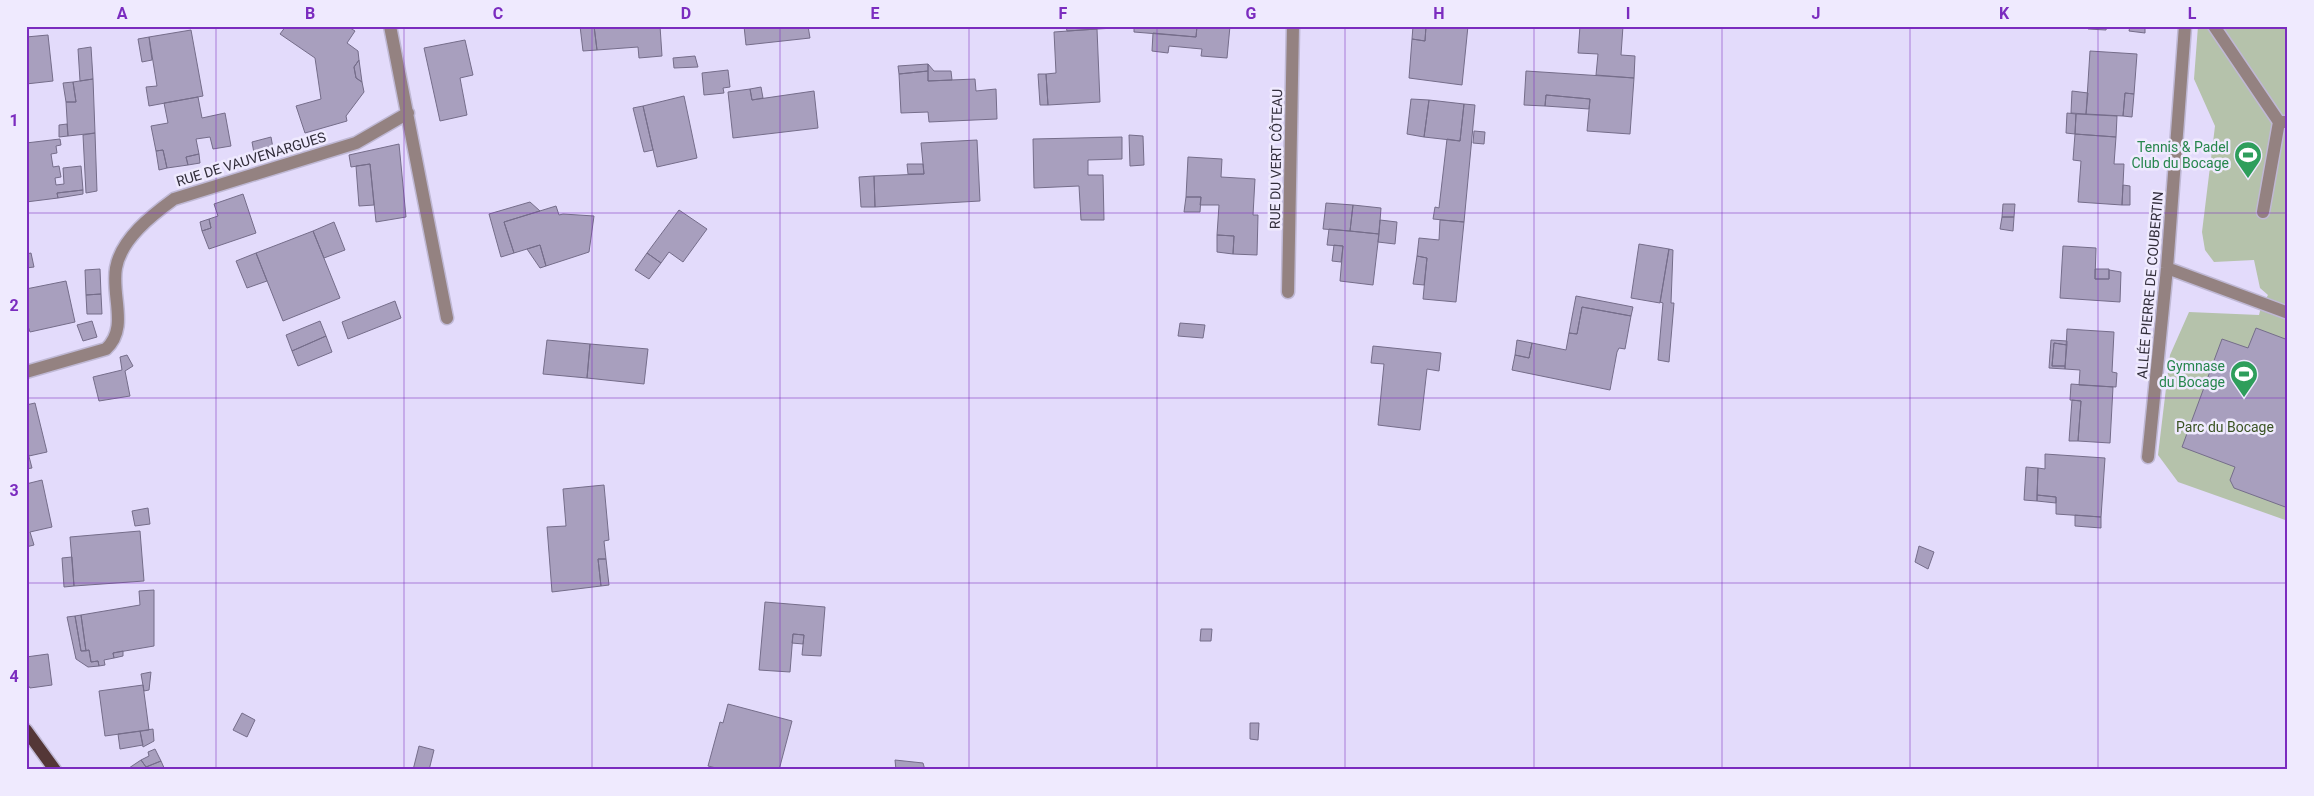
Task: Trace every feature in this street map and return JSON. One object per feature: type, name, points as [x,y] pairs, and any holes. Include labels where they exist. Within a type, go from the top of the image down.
[{"type":"main road","points":[[26,730],[55,770]]},
{"type":"street","points":[[390,26],[447,318]]},
{"type":"street","name":"RUE DU VERT CÔTEAU","points":[[1288,292],[1293,26]]},
{"type":"street","name":"ALLÉE PIERRE DE COUBERTIN","points":[[2148,457],[2168,268],[2185,26]]},
{"type":"street","points":[[2214,26],[2283,122],[2263,212]]},
{"type":"street","name":"RUE DE VAUVENARGUES","points":[[26,372],[106,349],[114,341],[118,330],[116,269],[119,257],[129,241],[151,216],[174,199],[356,143],[408,112]]},
{"type":"street","points":[[2168,268],[2288,313]]},
{"type":"green space","name":"Parc du Bocage","points":[[2198,26],[2288,26],[2288,521],[2178,482],[2158,455],[2170,355],[2189,312],[2259,315],[2268,295],[2260,288],[2254,260],[2214,262],[2205,250],[2202,232],[2215,126],[2194,79]]},
{"type":"building","points":[[286,26],[347,26],[355,31],[347,43],[358,51],[359,60],[354,67],[356,78],[362,82],[364,92],[346,116],[347,121],[305,133],[296,106],[321,99],[315,58],[280,34]]},
{"type":"building","points":[[580,26],[594,26],[597,50],[583,51]]},
{"type":"building","points":[[594,26],[660,26],[662,56],[639,58],[638,47],[597,50]]},
{"type":"building","points":[[744,26],[808,26],[810,38],[746,45]]},
{"type":"building","points":[[1066,26],[1097,26],[1097,29],[1067,31]]},
{"type":"building","points":[[1097,26],[1115,26],[1115,28],[1097,29]]},
{"type":"building","points":[[1134,26],[1197,26],[1196,37],[1134,32]]},
{"type":"building","points":[[1197,26],[1230,26],[1227,58],[1201,56],[1202,49],[1169,46],[1168,53],[1152,51],[1153,33],[1196,37]]},
{"type":"building","points":[[1413,26],[1426,26],[1425,41],[1412,39]]},
{"type":"building","points":[[1426,26],[1468,26],[1462,85],[1409,78],[1412,39],[1425,41]]},
{"type":"building","points":[[1580,26],[1623,26],[1621,55],[1635,56],[1634,78],[1596,75],[1598,54],[1578,53]]},
{"type":"building","points":[[2088,26],[2107,26],[2106,30],[2088,29]]},
{"type":"building","points":[[2130,26],[2145,26],[2145,33],[2129,31]]},
{"type":"building","points":[[1097,29],[1100,102],[1048,105],[1046,74],[1056,73],[1054,32]]},
{"type":"building","points":[[191,30],[203,96],[149,106],[146,87],[157,86],[149,37]]},
{"type":"building","points":[[48,35],[53,81],[26,84],[26,37]]},
{"type":"building","points":[[149,37],[152,60],[142,62],[138,39]]},
{"type":"building","points":[[465,40],[473,75],[460,78],[467,115],[440,121],[424,48]]},
{"type":"building","points":[[91,47],[93,79],[80,81],[78,49]]},
{"type":"building","points":[[2090,51],[2137,54],[2134,94],[2125,93],[2123,116],[2086,114]]},
{"type":"building","points":[[695,56],[698,67],[674,68],[673,58]]},
{"type":"building","points":[[359,60],[362,82],[356,78],[354,67]]},
{"type":"building","points":[[928,64],[928,71],[899,74],[898,66]]},
{"type":"building","points":[[928,64],[934,71],[951,71],[952,80],[928,81]]},
{"type":"building","points":[[728,70],[730,87],[723,88],[724,93],[704,95],[702,73]]},
{"type":"building","points":[[928,71],[928,81],[975,79],[976,91],[996,89],[997,119],[929,122],[928,112],[901,113],[899,74]]},
{"type":"building","points":[[1526,71],[1634,78],[1630,134],[1587,131],[1590,99],[1546,95],[1545,106],[1524,105]]},
{"type":"building","points":[[1038,74],[1046,74],[1048,105],[1040,105]]},
{"type":"building","points":[[93,79],[95,133],[68,136],[66,102],[76,102],[73,82]]},
{"type":"building","points":[[73,82],[76,102],[66,102],[63,83]]},
{"type":"building","points":[[761,87],[763,98],[752,100],[750,89]]},
{"type":"building","points":[[750,89],[752,100],[814,91],[818,128],[733,138],[728,92]]},
{"type":"building","points":[[2072,91],[2088,93],[2086,114],[2071,113]]},
{"type":"building","points":[[2125,93],[2134,94],[2132,117],[2123,116]]},
{"type":"building","points":[[1546,95],[1590,99],[1589,109],[1545,106]]},
{"type":"building","points":[[684,96],[697,158],[657,167],[643,106]]},
{"type":"building","points":[[198,97],[202,118],[225,113],[231,146],[213,149],[210,137],[196,139],[199,154],[186,157],[188,165],[167,168],[163,150],[156,151],[151,126],[168,123],[164,103]]},
{"type":"building","points":[[1411,99],[1429,100],[1424,137],[1407,134]]},
{"type":"building","points":[[1429,100],[1464,104],[1460,141],[1424,137]]},
{"type":"building","points":[[1464,104],[1475,105],[1464,222],[1433,219],[1435,207],[1439,208],[1447,139],[1460,141]]},
{"type":"building","points":[[643,106],[653,150],[644,152],[633,108]]},
{"type":"building","points":[[2067,113],[2076,114],[2075,134],[2066,133]]},
{"type":"building","points":[[2076,114],[2117,116],[2116,137],[2075,134]]},
{"type":"building","points":[[67,124],[68,136],[59,137],[59,125]]},
{"type":"building","points":[[1474,131],[1485,132],[1484,144],[1473,143]]},
{"type":"building","points":[[95,133],[97,191],[86,193],[83,135]]},
{"type":"building","points":[[2075,134],[2116,137],[2114,164],[2124,164],[2122,205],[2078,202],[2081,161],[2073,160]]},
{"type":"building","points":[[1129,135],[1143,136],[1144,165],[1130,166]]},
{"type":"building","points":[[271,137],[273,148],[254,153],[252,142]]},
{"type":"building","points":[[1122,137],[1122,159],[1088,160],[1088,175],[1103,175],[1104,220],[1081,220],[1079,186],[1034,188],[1033,139]]},
{"type":"building","points":[[60,139],[61,145],[56,146],[57,153],[51,154],[53,167],[59,166],[61,177],[55,178],[56,185],[64,184],[63,168],[81,166],[83,190],[57,193],[58,198],[26,202],[26,160],[28,160],[26,143]]},
{"type":"building","points":[[977,140],[980,201],[875,207],[874,176],[924,174],[921,143]]},
{"type":"building","points":[[399,144],[406,217],[376,222],[370,164],[351,167],[349,155]]},
{"type":"building","points":[[163,150],[167,168],[159,170],[156,151]]},
{"type":"building","points":[[199,154],[200,163],[188,165],[186,157]]},
{"type":"building","points":[[1188,157],[1222,159],[1221,177],[1255,179],[1253,215],[1258,215],[1257,255],[1233,254],[1234,236],[1217,235],[1219,205],[1200,205],[1201,197],[1186,197]]},
{"type":"building","points":[[370,164],[374,205],[359,206],[356,166]]},
{"type":"building","points":[[907,164],[923,164],[924,174],[908,174]]},
{"type":"building","points":[[874,176],[875,207],[861,207],[859,177]]},
{"type":"building","points":[[2123,185],[2130,186],[2130,205],[2122,205]]},
{"type":"building","points":[[83,190],[83,194],[58,198],[57,193]]},
{"type":"building","points":[[243,194],[256,233],[209,249],[202,231],[211,228],[209,219],[218,216],[214,204]]},
{"type":"building","points":[[1186,197],[1201,197],[1200,212],[1184,212]]},
{"type":"building","points":[[530,202],[540,211],[504,222],[514,253],[501,257],[489,214]]},
{"type":"building","points":[[1326,203],[1353,205],[1350,231],[1323,229]]},
{"type":"building","points":[[2003,204],[2015,204],[2014,217],[2002,217]]},
{"type":"building","points":[[1353,205],[1381,208],[1379,234],[1350,231]]},
{"type":"building","points":[[556,206],[559,215],[594,216],[589,252],[546,266],[540,245],[514,253],[504,222]]},
{"type":"building","points":[[679,210],[707,229],[683,262],[669,252],[661,263],[647,253]]},
{"type":"building","points":[[2002,217],[2014,217],[2013,231],[2000,229]]},
{"type":"building","points":[[209,219],[211,228],[202,231],[200,222]]},
{"type":"building","points":[[1380,220],[1397,222],[1395,244],[1378,242]]},
{"type":"building","points":[[1440,220],[1464,222],[1456,302],[1423,299],[1427,258],[1417,256],[1419,238],[1439,240]]},
{"type":"building","points":[[334,222],[345,250],[324,258],[313,231]]},
{"type":"building","points":[[1329,229],[1379,234],[1373,285],[1340,281],[1343,246],[1327,245]]},
{"type":"building","points":[[313,231],[340,298],[283,321],[256,253]]},
{"type":"building","points":[[1217,235],[1234,236],[1233,254],[1217,252]]},
{"type":"building","points":[[1639,244],[1669,249],[1660,303],[1631,298]]},
{"type":"building","points":[[540,245],[546,266],[540,268],[527,249]]},
{"type":"building","points":[[1334,245],[1343,246],[1341,262],[1332,261]]},
{"type":"building","points":[[2063,246],[2096,248],[2095,279],[2109,279],[2109,270],[2121,272],[2120,302],[2060,298]]},
{"type":"building","points":[[1669,249],[1673,250],[1671,303],[1674,303],[1669,362],[1658,360],[1663,303],[1660,302]]},
{"type":"building","points":[[31,253],[34,267],[26,268],[26,254]]},
{"type":"building","points":[[256,253],[267,281],[247,288],[236,261]]},
{"type":"building","points":[[647,253],[661,263],[649,279],[635,270]]},
{"type":"building","points":[[1417,256],[1427,258],[1424,285],[1413,284]]},
{"type":"building","points":[[100,269],[101,294],[86,295],[85,270]]},
{"type":"building","points":[[2095,269],[2109,269],[2109,279],[2095,279]]},
{"type":"building","points":[[66,281],[75,322],[30,332],[26,320],[26,289]]},
{"type":"building","points":[[101,294],[102,314],[87,314],[86,295]]},
{"type":"building","points":[[1576,296],[1633,307],[1631,316],[1582,307],[1577,334],[1569,333]]},
{"type":"building","points":[[395,301],[401,318],[348,339],[342,322]]},
{"type":"building","points":[[1582,307],[1631,316],[1625,349],[1619,348],[1617,352],[1610,390],[1512,370],[1515,355],[1529,358],[1532,343],[1566,350],[1569,333],[1577,334]]},
{"type":"building","points":[[92,321],[97,337],[83,341],[77,325]]},
{"type":"building","points":[[320,321],[326,336],[292,351],[286,335]]},
{"type":"building","points":[[1180,323],[1205,325],[1203,338],[1178,336]]},
{"type":"building","name":"Gymnase du Bocage","points":[[2256,328],[2288,340],[2288,508],[2234,488],[2230,480],[2235,467],[2182,447],[2222,339],[2248,348]]},
{"type":"building","points":[[2067,329],[2114,332],[2112,372],[2117,373],[2116,387],[2079,385],[2080,370],[2065,369]]},
{"type":"building","points":[[326,336],[332,352],[298,366],[292,351]]},
{"type":"building","points":[[547,340],[590,344],[587,378],[543,374]]},
{"type":"building","points":[[1517,340],[1532,343],[1529,358],[1515,355]]},
{"type":"building","points":[[2051,340],[2067,341],[2067,345],[2054,343],[2052,366],[2065,366],[2065,369],[2049,368]]},
{"type":"building","points":[[2054,343],[2067,345],[2065,366],[2052,366]]},
{"type":"building","points":[[590,344],[648,349],[644,384],[587,378]]},
{"type":"building","points":[[1373,346],[1441,353],[1439,371],[1427,369],[1420,430],[1378,425],[1384,364],[1371,363]]},
{"type":"building","points":[[127,355],[133,366],[125,371],[130,396],[99,401],[93,377],[122,370],[120,357]]},
{"type":"building","points":[[2071,384],[2113,387],[2110,443],[2078,441],[2081,401],[2070,400]]},
{"type":"building","points":[[2072,400],[2081,401],[2078,441],[2069,441]]},
{"type":"building","points":[[35,403],[47,452],[29,456],[26,445],[26,405]]},
{"type":"building","points":[[26,445],[32,468],[26,469]]},
{"type":"building","points":[[2045,454],[2105,458],[2101,517],[2056,514],[2056,497],[2037,495],[2038,468],[2045,469]]},
{"type":"building","points":[[2026,467],[2038,468],[2037,501],[2024,500]]},
{"type":"building","points":[[42,480],[52,527],[30,532],[34,545],[26,547],[26,484]]},
{"type":"building","points":[[604,485],[609,540],[604,541],[606,559],[598,559],[601,586],[552,592],[547,527],[566,526],[563,489]]},
{"type":"building","points":[[2037,495],[2056,497],[2056,503],[2037,501]]},
{"type":"building","points":[[148,508],[150,524],[135,526],[132,511]]},
{"type":"building","points":[[2075,515],[2101,517],[2101,528],[2075,526]]},
{"type":"building","points":[[140,531],[144,581],[74,586],[70,537]]},
{"type":"building","points":[[1919,546],[1934,552],[1928,569],[1915,562]]},
{"type":"building","points":[[72,557],[74,586],[64,587],[62,558]]},
{"type":"building","points":[[598,559],[606,559],[609,585],[601,586]]},
{"type":"building","points":[[154,590],[154,646],[113,653],[114,658],[104,660],[105,665],[99,666],[98,661],[91,662],[89,650],[86,651],[81,615],[140,605],[139,591]]},
{"type":"building","points":[[765,602],[825,607],[821,656],[802,655],[804,635],[793,634],[790,672],[759,670]]},
{"type":"building","points":[[81,615],[86,651],[81,651],[75,616]]},
{"type":"building","points":[[75,616],[81,651],[89,650],[91,662],[98,661],[99,666],[88,667],[76,659],[67,617]]},
{"type":"building","points":[[1201,629],[1212,629],[1211,641],[1200,641]]},
{"type":"building","points":[[793,634],[804,635],[803,644],[792,643]]},
{"type":"building","points":[[123,651],[123,656],[114,658],[113,653]]},
{"type":"building","points":[[48,654],[52,685],[30,688],[26,682],[26,657]]},
{"type":"building","points":[[151,672],[149,690],[144,691],[141,674]]},
{"type":"building","points":[[143,685],[149,730],[105,736],[99,691]]},
{"type":"building","points":[[728,704],[792,721],[779,770],[724,770],[708,766],[720,722],[723,723]]},
{"type":"building","points":[[242,713],[255,720],[247,737],[233,730]]},
{"type":"building","points":[[1250,723],[1259,723],[1258,740],[1250,739]]},
{"type":"building","points":[[153,729],[154,741],[143,747],[140,731]]},
{"type":"building","points":[[140,731],[143,745],[120,749],[118,734]]},
{"type":"building","points":[[419,746],[434,750],[429,770],[413,770]]},
{"type":"building","points":[[155,749],[161,761],[146,767],[141,760],[149,756],[148,752]]},
{"type":"building","points":[[141,760],[146,767],[161,761],[165,770],[126,770]]},
{"type":"building","points":[[895,760],[923,763],[925,770],[896,770]]},
{"type":"place","name":"Tennis & Padel Club du Bocage","points":[[2248,179]]},
{"type":"place","name":"Gymnase du Bocage","points":[[2244,398]]}]
